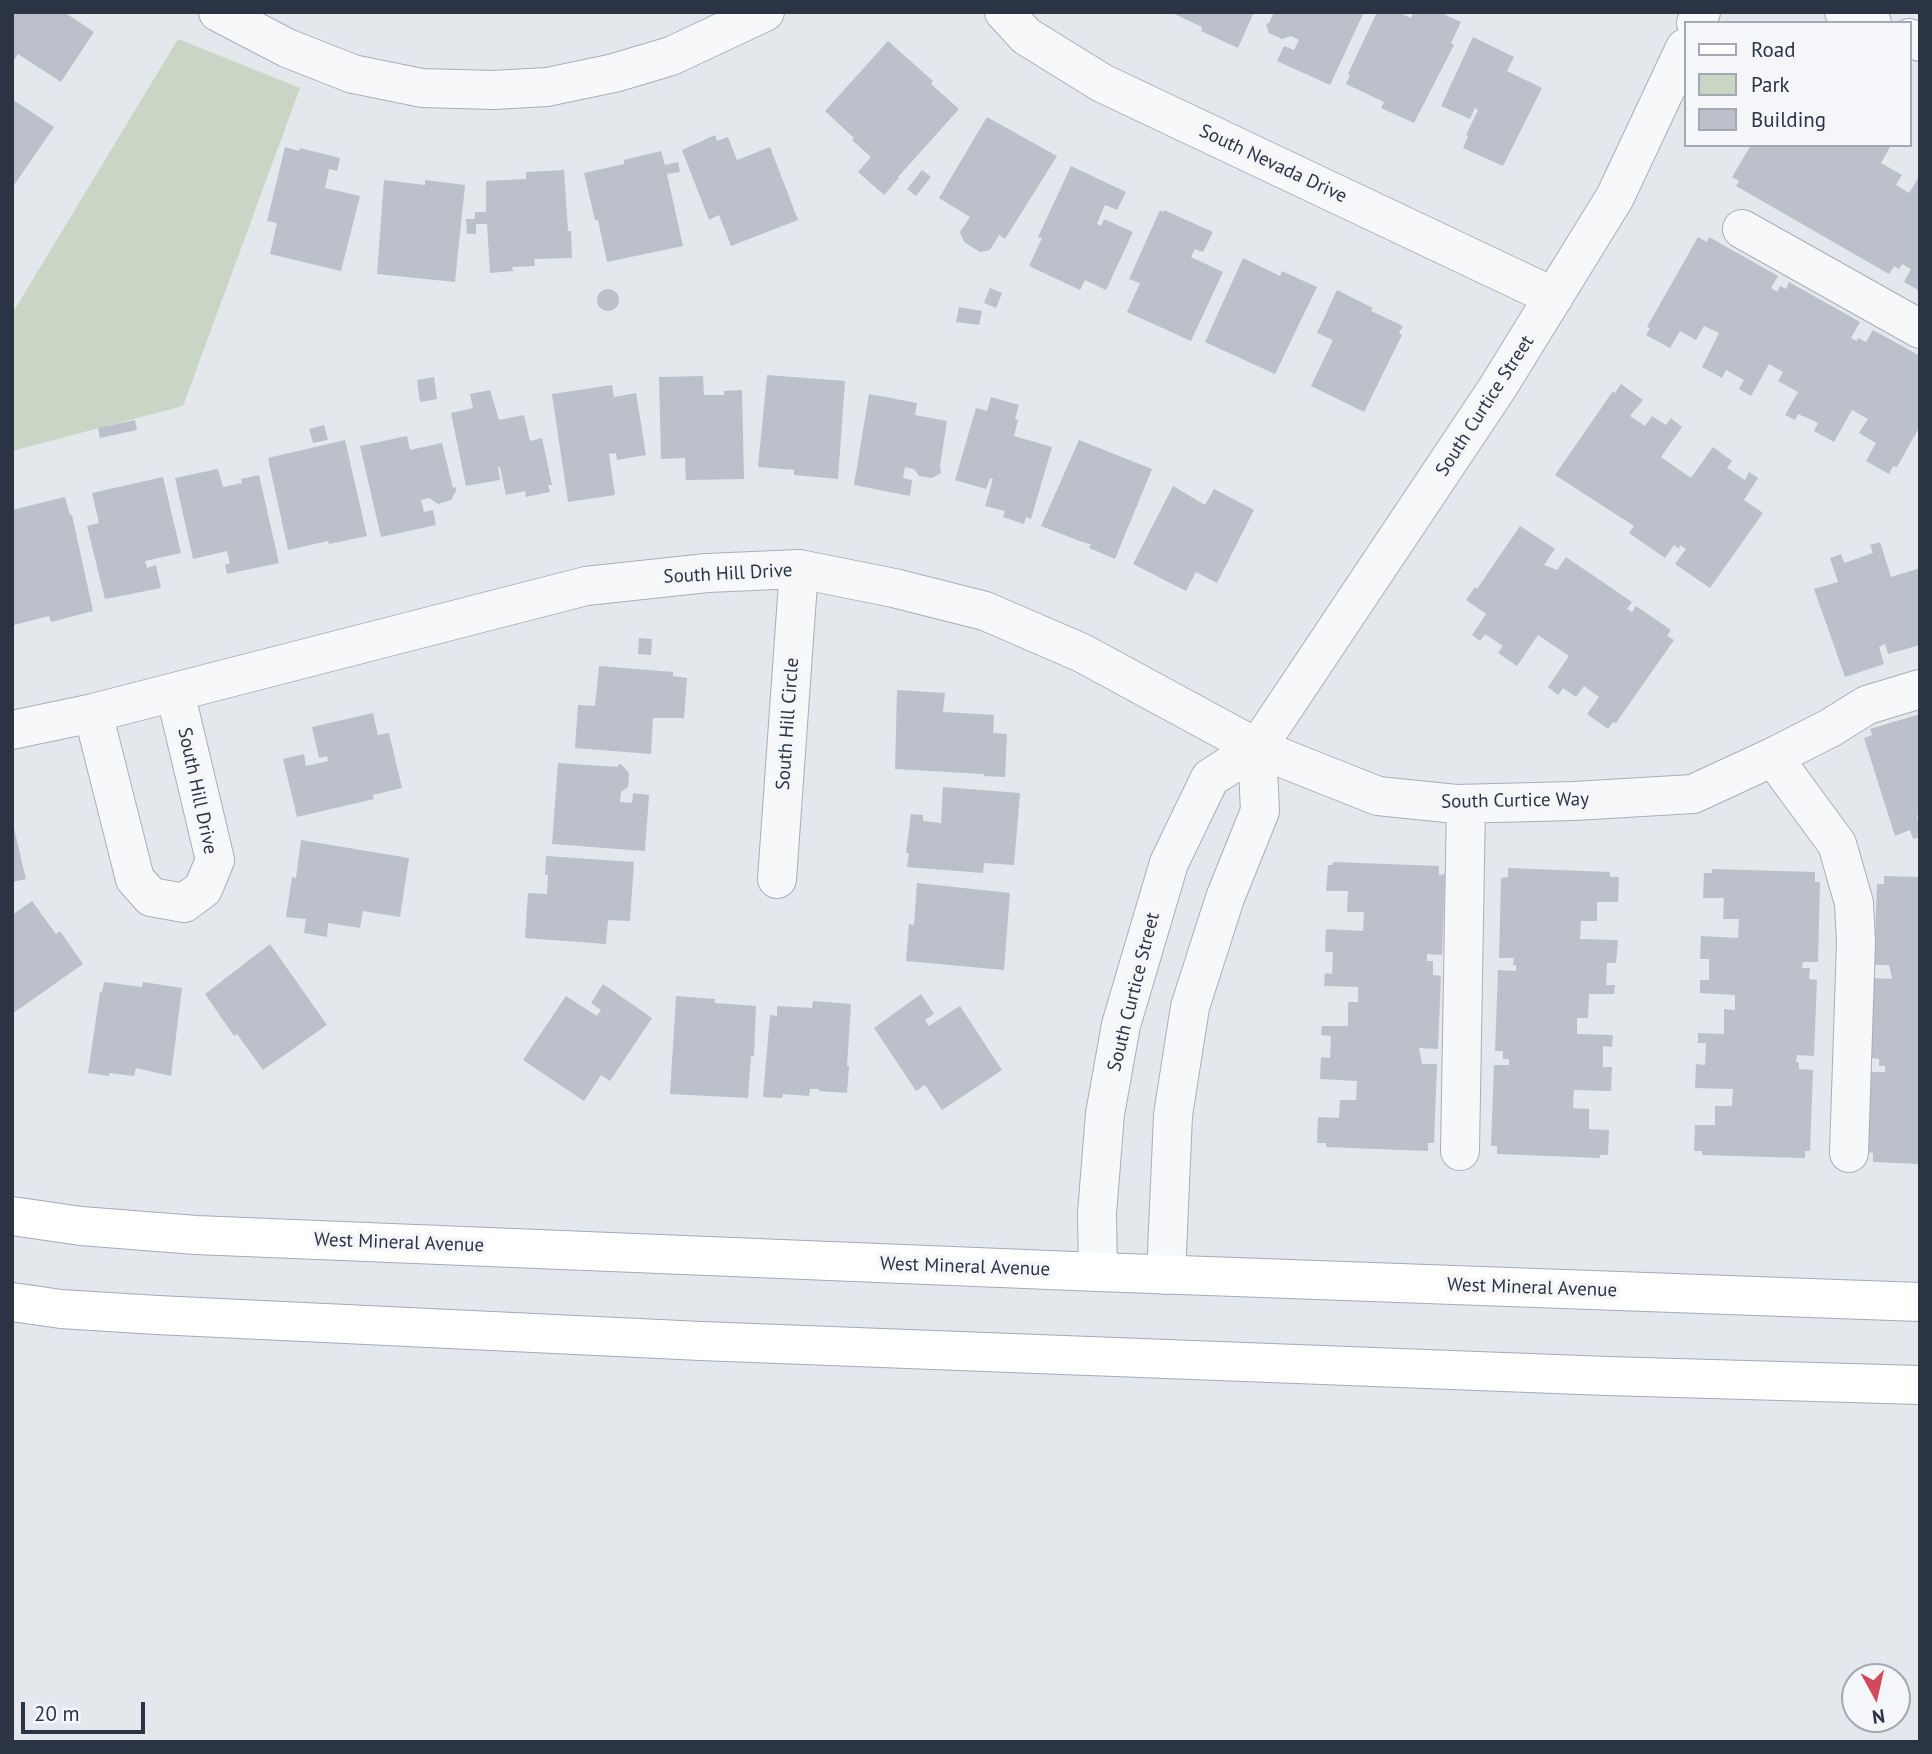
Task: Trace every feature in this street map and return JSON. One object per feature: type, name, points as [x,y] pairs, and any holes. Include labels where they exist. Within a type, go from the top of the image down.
[{"type":"main road","name":"West Mineral Avenue","points":[[12,1216],[81,1226],[195,1235],[1167,1275],[1920,1302]]},
{"type":"main road","points":[[12,1302],[61,1309],[157,1315],[701,1341],[1607,1377],[1920,1385]]},
{"type":"street","points":[[218,12],[287,48],[353,74],[422,88],[494,90],[547,87],[614,73],[671,56],[765,12]]},
{"type":"street","name":"South Nevada Drive","points":[[1004,12],[1026,36],[1102,83],[1554,297]]},
{"type":"street","points":[[1844,12],[1867,21]]},
{"type":"street","name":"South Curtice Street","points":[[1098,1272],[1097,1213],[1105,1114],[1121,1025],[1169,863],[1210,778],[1257,748],[1491,398],[1615,197],[1684,50]]},
{"type":"street","points":[[1742,229],[1920,329]]},
{"type":"street","name":"South Hill Drive","points":[[12,730],[93,713],[586,586],[707,573],[799,569],[894,588],[985,611],[1082,653],[1257,748]]},
{"type":"street","name":"South Hill Circle","points":[[777,879],[799,569]]},
{"type":"street","name":"South Curtice Way","points":[[1257,748],[1378,796],[1466,804],[1574,802],[1693,794],[1830,728],[1867,705],[1920,689]]},
{"type":"street","name":"South Hill Drive","points":[[93,713],[135,879],[151,897],[184,903],[203,888],[215,860],[175,692]]},
{"type":"street","points":[[1167,1275],[1173,1115],[1190,1007],[1225,898],[1260,811],[1257,748]]},
{"type":"street","points":[[1773,757],[1837,844],[1854,903],[1856,942],[1849,1153]]},
{"type":"street","points":[[1460,1151],[1466,804]]},
{"type":"green space","points":[[178,39],[300,88],[183,406],[12,451],[12,314]]},
{"type":"building","points":[[12,12],[64,12],[94,32],[61,82],[18,54],[12,63]]},
{"type":"building","points":[[1170,12],[1254,12],[1238,48],[1201,31],[1202,27]]},
{"type":"building","points":[[1274,12],[1364,12],[1330,85],[1277,61],[1284,46],[1294,50],[1299,40],[1291,36],[1282,39],[1269,33],[1266,24]]},
{"type":"building","points":[[1377,12],[1398,12],[1411,18],[1413,12],[1439,12],[1461,22],[1451,43],[1454,45],[1414,123],[1381,108],[1384,102],[1346,84],[1350,75],[1348,74]]},
{"type":"building","points":[[1473,37],[1514,57],[1507,71],[1542,88],[1503,166],[1463,148],[1478,110],[1475,108],[1470,119],[1441,106]]},
{"type":"building","points":[[888,41],[933,81],[931,84],[959,109],[884,195],[858,172],[871,157],[825,111]]},
{"type":"building","points":[[12,99],[54,127],[12,188]]},
{"type":"building","points":[[987,117],[1057,156],[1005,239],[999,235],[990,250],[980,252],[964,242],[960,232],[970,217],[939,198]]},
{"type":"building","points":[[715,135],[717,141],[728,137],[737,160],[770,147],[798,220],[731,246],[719,215],[709,220],[682,150]]},
{"type":"building","points":[[285,147],[340,158],[337,171],[329,169],[325,188],[360,196],[341,271],[270,254],[277,223],[267,221]]},
{"type":"building","points":[[1750,147],[1890,147],[1881,163],[1902,175],[1896,185],[1909,193],[1920,175],[1920,291],[1904,282],[1911,269],[1902,264],[1899,269],[1894,266],[1889,274],[1736,186],[1739,181],[1732,177]]},
{"type":"building","points":[[661,151],[665,165],[678,162],[680,172],[667,174],[683,246],[607,262],[584,173],[624,164],[624,160]]},
{"type":"building","points":[[1071,166],[1126,192],[1117,210],[1105,205],[1097,224],[1101,226],[1104,219],[1133,232],[1106,290],[1085,280],[1080,290],[1029,266],[1042,238],[1038,237]]},
{"type":"building","points":[[564,170],[572,258],[534,259],[535,266],[512,267],[513,271],[490,273],[487,224],[476,224],[476,234],[467,234],[466,219],[475,219],[475,212],[486,212],[486,181],[526,179],[526,172]]},
{"type":"building","points":[[922,170],[931,177],[916,196],[907,189]]},
{"type":"building","points":[[384,180],[425,185],[425,180],[465,185],[455,282],[377,274]]},
{"type":"building","points":[[1160,210],[1213,232],[1203,252],[1195,249],[1191,257],[1223,272],[1191,341],[1127,312],[1140,283],[1129,279]]},
{"type":"building","points":[[1698,237],[1707,242],[1709,237],[1778,276],[1771,288],[1777,292],[1780,286],[1786,289],[1789,282],[1860,322],[1851,338],[1866,342],[1873,330],[1920,356],[1920,426],[1897,467],[1893,466],[1889,474],[1866,461],[1876,443],[1859,433],[1868,419],[1852,410],[1834,442],[1814,431],[1818,423],[1798,414],[1795,420],[1785,415],[1798,392],[1778,381],[1783,372],[1769,364],[1751,396],[1739,389],[1744,380],[1726,370],[1722,378],[1702,367],[1719,333],[1704,326],[1696,340],[1680,331],[1670,348],[1646,335],[1650,328],[1647,327]]},
{"type":"building","points":[[1243,258],[1280,276],[1282,271],[1317,287],[1275,374],[1205,342]]},
{"type":"building","points":[[990,288],[1002,293],[996,308],[984,303]]},
{"type":"building","points":[[608,289],[616,292],[619,300],[616,308],[608,311],[600,308],[597,300],[600,292]]},
{"type":"building","points":[[1337,290],[1373,308],[1371,311],[1403,326],[1399,333],[1402,335],[1364,412],[1311,386],[1333,340],[1317,333]]},
{"type":"building","points":[[959,307],[982,311],[979,325],[956,322]]},
{"type":"building","points":[[767,375],[845,381],[838,479],[794,475],[794,470],[758,467]]},
{"type":"building","points":[[703,376],[704,395],[724,395],[724,391],[742,390],[744,479],[686,480],[685,458],[661,459],[659,377]]},
{"type":"building","points":[[434,377],[437,399],[420,402],[417,380]]},
{"type":"building","points":[[1621,384],[1643,400],[1630,416],[1645,426],[1652,416],[1666,425],[1671,418],[1682,427],[1661,457],[1691,478],[1713,447],[1732,461],[1727,468],[1745,480],[1749,472],[1758,478],[1744,500],[1763,513],[1710,588],[1675,564],[1686,549],[1680,545],[1679,549],[1674,545],[1665,558],[1629,533],[1634,526],[1555,475],[1613,391],[1615,393]]},
{"type":"building","points":[[612,385],[614,397],[636,393],[646,455],[617,460],[616,453],[609,454],[615,495],[568,502],[552,394]]},
{"type":"building","points":[[490,390],[499,420],[524,415],[530,441],[542,438],[552,485],[548,485],[550,492],[526,497],[525,491],[506,495],[500,467],[500,480],[466,486],[451,413],[473,408],[470,394]]},
{"type":"building","points":[[869,394],[917,403],[915,415],[947,421],[941,473],[932,478],[919,476],[914,469],[905,467],[903,478],[912,480],[910,496],[854,485]]},
{"type":"building","points":[[991,397],[1019,405],[1014,436],[1052,447],[1031,519],[1026,517],[1024,524],[1003,517],[1005,511],[985,506],[993,479],[990,478],[986,489],[955,480],[976,408],[987,411]]},
{"type":"building","points":[[135,420],[137,430],[100,438],[98,428]]},
{"type":"building","points":[[324,425],[328,440],[313,443],[309,429]]},
{"type":"building","points":[[407,436],[410,450],[442,443],[456,491],[451,500],[438,504],[429,498],[421,500],[424,512],[433,510],[436,525],[381,537],[360,446]]},
{"type":"building","points":[[345,440],[367,536],[288,550],[268,458]]},
{"type":"building","points":[[1079,440],[1152,469],[1115,559],[1089,548],[1091,544],[1041,526]]},
{"type":"building","points":[[218,469],[223,487],[242,483],[241,479],[259,475],[279,563],[227,574],[225,565],[230,563],[227,551],[193,559],[175,478]]},
{"type":"building","points":[[163,477],[181,553],[145,561],[147,568],[156,565],[161,588],[105,599],[87,526],[99,523],[92,493]]},
{"type":"building","points":[[1173,486],[1205,505],[1214,489],[1254,510],[1217,583],[1196,572],[1186,591],[1133,564]]},
{"type":"building","points":[[65,497],[72,515],[93,611],[51,622],[49,616],[14,625],[12,510]]},
{"type":"building","points":[[1520,526],[1555,549],[1544,565],[1557,570],[1566,557],[1632,602],[1627,609],[1632,612],[1636,606],[1671,630],[1667,636],[1674,640],[1616,723],[1613,722],[1608,729],[1587,714],[1599,697],[1584,686],[1576,697],[1563,688],[1558,695],[1548,687],[1569,656],[1538,635],[1517,666],[1498,653],[1503,646],[1485,634],[1480,641],[1472,635],[1486,614],[1466,600],[1475,587],[1477,589]]},
{"type":"building","points":[[1880,542],[1891,577],[1920,568],[1920,645],[1888,654],[1885,644],[1879,647],[1884,664],[1845,677],[1814,589],[1838,582],[1830,558],[1841,554],[1844,563],[1873,553],[1870,545]]},
{"type":"building","points":[[639,638],[652,639],[651,655],[638,654]]},
{"type":"building","points":[[599,666],[673,672],[673,676],[687,678],[684,718],[653,718],[651,754],[575,748],[578,705],[595,706]]},
{"type":"building","points":[[897,690],[945,693],[943,712],[994,715],[993,733],[1007,734],[1005,777],[895,769]]},
{"type":"building","points":[[373,713],[378,735],[389,733],[402,788],[373,795],[374,799],[297,817],[283,759],[304,754],[306,766],[328,761],[327,756],[319,758],[312,727]]},
{"type":"building","points":[[1920,714],[1920,814],[1917,815],[1920,837],[1913,839],[1910,830],[1895,836],[1864,738],[1872,735],[1870,729]]},
{"type":"building","points":[[558,763],[618,767],[618,764],[622,765],[629,773],[628,787],[621,792],[620,802],[632,803],[633,793],[649,795],[645,851],[552,844]]},
{"type":"building","points":[[943,787],[1020,793],[1014,865],[984,863],[983,873],[907,867],[911,814],[923,815],[923,821],[941,823]]},
{"type":"building","points":[[12,820],[26,879],[12,882]]},
{"type":"building","points":[[301,840],[409,858],[400,917],[363,911],[360,928],[328,923],[327,937],[304,933],[306,919],[286,917],[292,877],[296,878]]},
{"type":"building","points":[[546,856],[634,862],[630,921],[608,920],[606,944],[525,938],[528,893],[547,894]]},
{"type":"building","points":[[1333,862],[1439,866],[1439,875],[1445,874],[1442,955],[1427,954],[1427,961],[1433,961],[1433,975],[1441,976],[1438,1049],[1419,1048],[1422,1064],[1437,1064],[1434,1143],[1428,1143],[1428,1151],[1326,1147],[1326,1143],[1317,1143],[1318,1117],[1339,1118],[1340,1100],[1356,1100],[1357,1081],[1320,1079],[1321,1057],[1330,1058],[1331,1036],[1321,1035],[1322,1026],[1348,1026],[1348,1002],[1358,1002],[1358,987],[1324,986],[1325,973],[1332,974],[1333,952],[1325,952],[1326,929],[1363,931],[1364,912],[1347,912],[1348,891],[1326,891],[1328,865]]},
{"type":"building","points":[[1508,868],[1610,872],[1610,877],[1619,877],[1618,902],[1597,902],[1597,921],[1581,921],[1580,939],[1618,940],[1616,963],[1607,963],[1606,985],[1615,985],[1614,994],[1589,994],[1588,1018],[1577,1018],[1577,1034],[1613,1035],[1612,1047],[1603,1046],[1603,1067],[1612,1067],[1611,1091],[1574,1090],[1573,1108],[1589,1109],[1589,1129],[1609,1130],[1608,1155],[1600,1155],[1600,1158],[1497,1154],[1497,1146],[1491,1146],[1494,1065],[1509,1065],[1509,1059],[1503,1059],[1503,1051],[1495,1051],[1498,970],[1516,971],[1514,958],[1499,958],[1501,878],[1508,877]]},
{"type":"building","points":[[1712,869],[1815,872],[1815,882],[1820,882],[1818,962],[1803,962],[1802,968],[1810,968],[1809,979],[1817,980],[1814,1056],[1797,1055],[1796,1062],[1799,1063],[1799,1069],[1813,1070],[1810,1151],[1805,1151],[1805,1158],[1702,1155],[1702,1151],[1694,1151],[1695,1125],[1715,1125],[1715,1106],[1732,1106],[1733,1089],[1695,1088],[1696,1064],[1705,1065],[1706,1043],[1698,1043],[1698,1033],[1724,1034],[1724,1009],[1735,1010],[1735,995],[1700,993],[1700,980],[1709,980],[1709,959],[1700,959],[1701,936],[1738,938],[1739,919],[1723,919],[1724,898],[1703,898],[1704,873],[1712,873]]},
{"type":"building","points":[[1884,876],[1920,877],[1920,1164],[1873,1162],[1873,1153],[1867,1152],[1869,1072],[1885,1072],[1885,1066],[1879,1066],[1879,1059],[1871,1058],[1873,978],[1892,979],[1889,965],[1874,965],[1877,884],[1884,884]]},
{"type":"building","points":[[917,883],[1010,893],[1004,970],[906,961],[909,924],[914,925]]},
{"type":"building","points":[[32,901],[56,934],[60,931],[83,964],[12,1014],[12,915]]},
{"type":"building","points":[[270,944],[327,1025],[263,1070],[237,1034],[234,1036],[205,994]]},
{"type":"building","points":[[104,982],[142,987],[143,982],[182,988],[171,1076],[136,1068],[134,1076],[88,1073],[100,992]]},
{"type":"building","points":[[603,984],[652,1018],[610,1081],[601,1075],[584,1101],[523,1060],[566,996],[597,1016],[601,1010],[591,1003]]},
{"type":"building","points":[[921,994],[934,1014],[925,1020],[929,1026],[960,1006],[1002,1070],[942,1110],[925,1085],[916,1091],[874,1028]]},
{"type":"building","points":[[676,996],[715,999],[715,1003],[756,1006],[754,1056],[751,1056],[748,1098],[670,1094]]},
{"type":"building","points":[[813,1001],[851,1004],[847,1093],[810,1089],[809,1096],[783,1094],[782,1098],[763,1097],[770,1015],[777,1016],[777,1006],[812,1008]]}]
